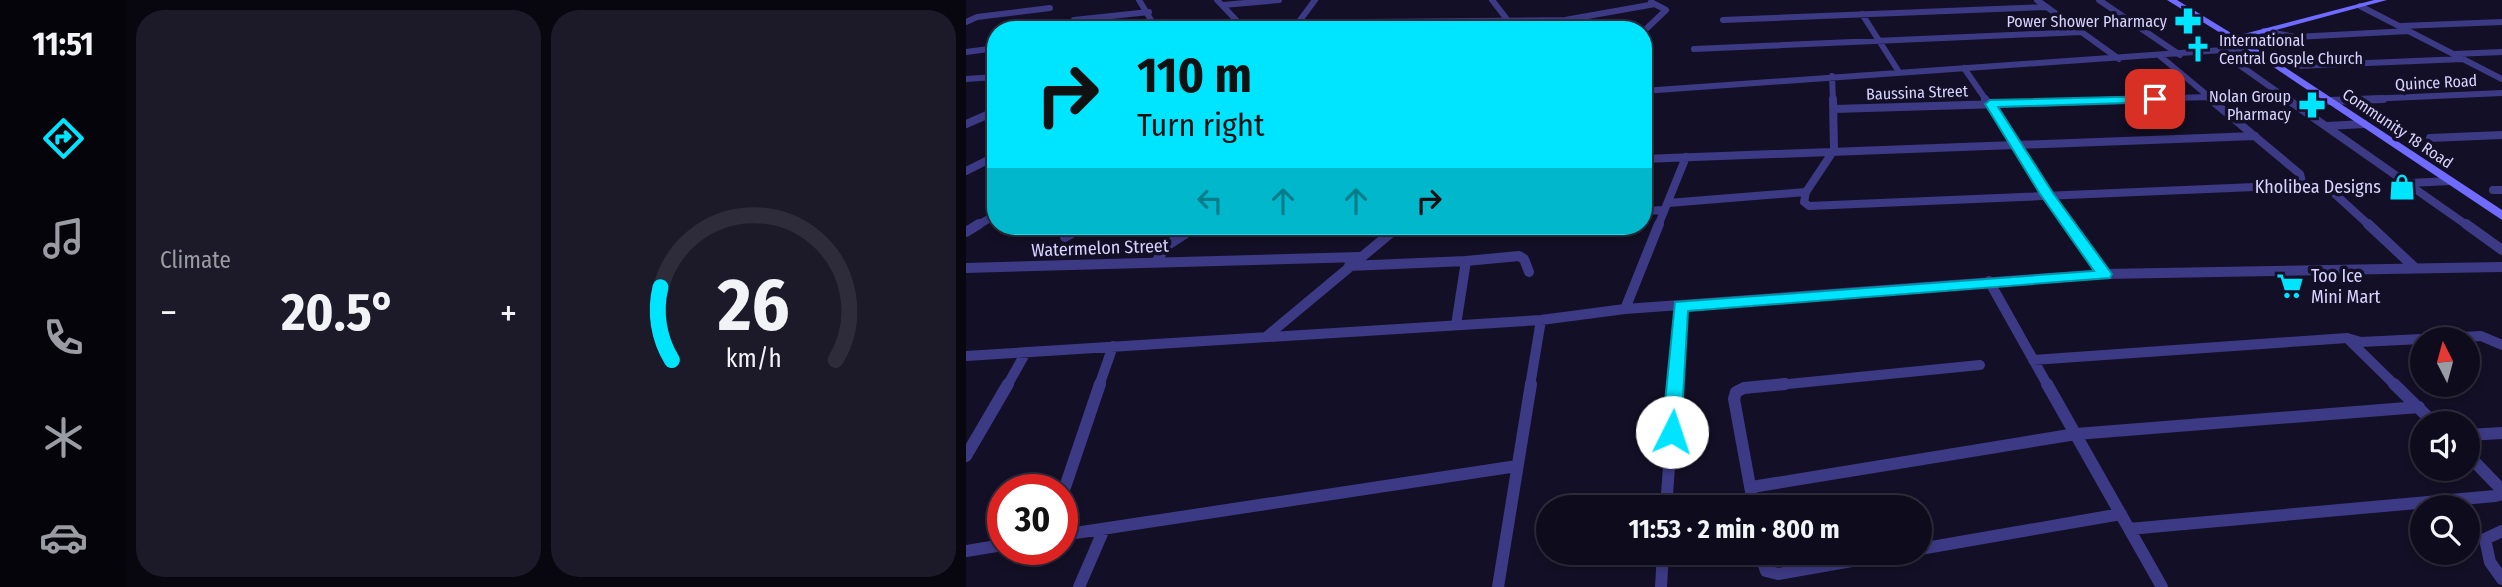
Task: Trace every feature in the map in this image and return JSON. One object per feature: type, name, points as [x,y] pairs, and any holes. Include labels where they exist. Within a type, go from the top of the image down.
[{"type":"main road","name":"Community 18 Road","points":[[2171,0],[2248,47],[2502,216]]},
{"type":"main road","points":[[2233,39],[2383,0]]},
{"type":"main road","points":[[2221,32],[2250,35]]},
{"type":"main road","points":[[2248,47],[2250,35]]},
{"type":"street","points":[[1139,0],[1153,21]]},
{"type":"street","points":[[1217,0],[1238,21]]},
{"type":"street","points":[[1223,5],[1279,0]]},
{"type":"street","points":[[1303,21],[1315,0]]},
{"type":"street","points":[[1492,0],[1506,18]]},
{"type":"street","points":[[1645,0],[1666,10],[1652,23]]},
{"type":"street","points":[[2037,0],[2119,60]]},
{"type":"street","points":[[2099,0],[2180,55]]},
{"type":"street","points":[[1463,21],[1506,18],[1538,21],[1565,19],[1655,4]]},
{"type":"street","points":[[2360,6],[2502,79]]},
{"type":"street","points":[[1723,20],[2047,7]]},
{"type":"street","points":[[966,22],[977,17],[1050,8]]},
{"type":"street","points":[[1074,20],[1149,12]]},
{"type":"street","points":[[1862,14],[1899,72]]},
{"type":"street","points":[[2400,26],[2502,22]]},
{"type":"street","points":[[2264,31],[2294,37],[2410,32]]},
{"type":"street","points":[[1694,50],[2082,32]]},
{"type":"street","points":[[1652,90],[1832,76],[2119,60],[2248,47]]},
{"type":"street","points":[[966,52],[987,49]]},
{"type":"street","points":[[2221,51],[2502,250]]},
{"type":"street","points":[[2453,54],[2502,52]]},
{"type":"street","points":[[1832,76],[1834,150],[1807,192],[1804,202],[1815,207],[2047,194],[2278,186],[2302,181],[2300,174],[2160,57]]},
{"type":"street","points":[[2296,66],[2463,59]]},
{"type":"street","points":[[1964,68],[2047,194],[2104,274]]},
{"type":"street","points":[[966,79],[987,77]]},
{"type":"street","points":[[966,86],[982,78]]},
{"type":"street","name":"Quince Road","points":[[2329,101],[2502,93]]},
{"type":"street","name":"Baussina Street","points":[[1834,109],[2210,97]]},
{"type":"street","points":[[966,124],[987,115]]},
{"type":"street","points":[[2327,126],[2364,124]]},
{"type":"street","points":[[2430,138],[2502,135]]},
{"type":"street","points":[[1652,159],[2255,136]]},
{"type":"street","points":[[1625,309],[1686,157]]},
{"type":"street","points":[[966,171],[987,160]]},
{"type":"street","points":[[2410,183],[2450,181]]},
{"type":"street","points":[[1652,209],[1807,192]]},
{"type":"street","points":[[2335,194],[2415,268]]},
{"type":"street","points":[[966,232],[987,220]]},
{"type":"street","points":[[1156,262],[1166,246],[1183,235]]},
{"type":"street","points":[[1267,337],[1387,235]]},
{"type":"street","points":[[1348,266],[1519,256],[1524,259],[1528,272]]},
{"type":"street","name":"Watermelon Street","points":[[966,268],[1360,257]]},
{"type":"street","points":[[1456,325],[1466,261]]},
{"type":"street","points":[[966,356],[1541,320],[1625,309],[2104,274],[2502,267]]},
{"type":"street","points":[[1989,281],[2162,587]]},
{"type":"street","points":[[1667,495],[1681,306]]},
{"type":"street","points":[[1498,587],[1541,320]]},
{"type":"street","points":[[2033,360],[2347,338],[2361,342],[2480,335],[2502,345]]},
{"type":"street","points":[[2347,338],[2422,411]]},
{"type":"street","points":[[1069,474],[1112,346]]},
{"type":"street","points":[[966,456],[1026,352]]},
{"type":"street","points":[[1753,495],[1734,399],[1736,392],[1744,388],[1980,365]]},
{"type":"street","points":[[1752,487],[2076,434],[2418,407]]},
{"type":"street","points":[[2480,434],[2502,433]]},
{"type":"street","points":[[1078,533],[1517,466]]},
{"type":"street","points":[[2129,529],[2371,509],[2502,494],[2502,490],[2480,467]]},
{"type":"street","points":[[1932,547],[2120,514]]},
{"type":"street","points":[[1079,587],[1104,529]]},
{"type":"street","points":[[2502,531],[2490,534],[2485,539],[2490,562],[2502,579]]},
{"type":"street","points":[[966,551],[987,548]]},
{"type":"street","points":[[1661,587],[1662,565]]},
{"type":"street","points":[[1764,565],[1766,571],[1778,573],[1826,565]]},
{"type":"place","name":"Power Shower Pharmacy","points":[[2188,21]]},
{"type":"place","name":"International Central Gosple Church","points":[[2198,49]]},
{"type":"place","name":"Nolan Group Pharmacy","points":[[2312,105]]},
{"type":"place","name":"Kholibea Designs","points":[[2402,187]]},
{"type":"place","name":"Too Ice Mini Mart","points":[[2290,286]]},
{"type":"route","points":[[1672,432],[1681,306],[2104,274],[2047,194],[1990,104],[2155,99]]}]
